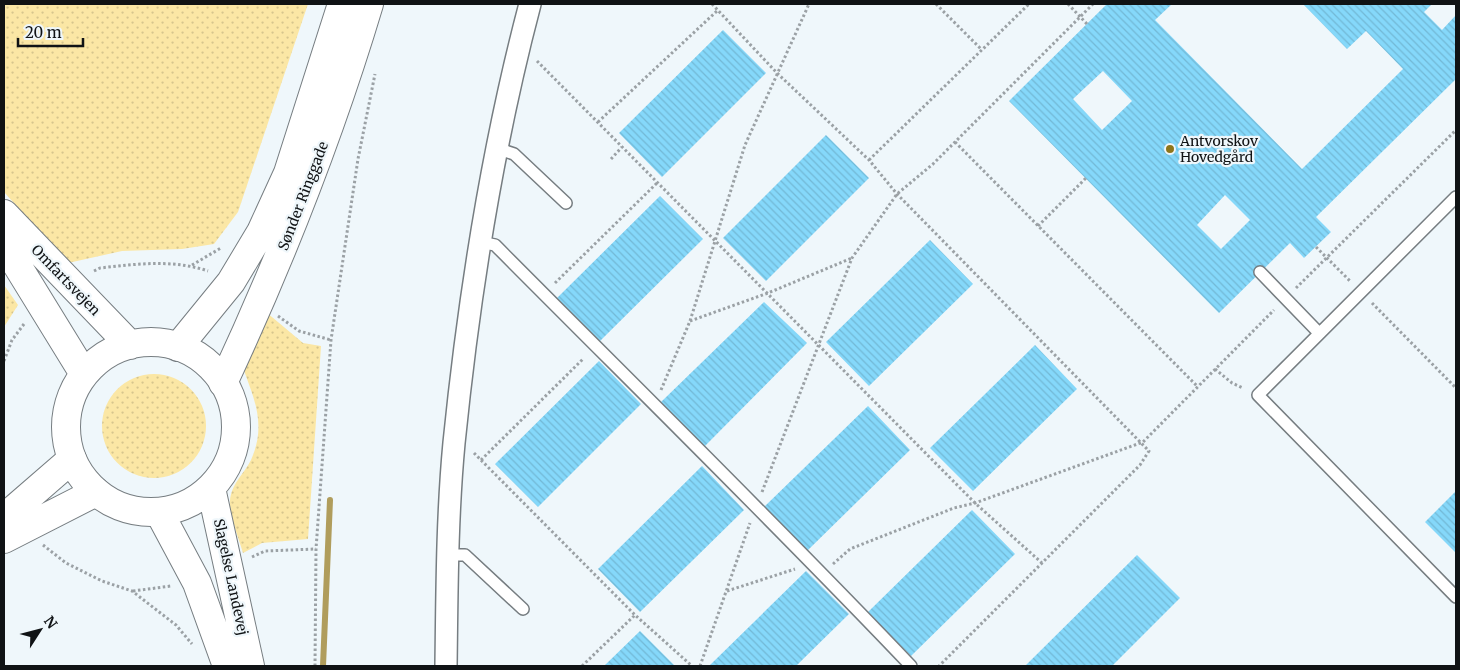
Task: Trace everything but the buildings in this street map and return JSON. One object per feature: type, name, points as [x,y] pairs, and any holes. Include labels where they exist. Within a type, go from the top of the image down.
[{"type":"main road","name":"Sønder Ringgade","points":[[178,347],[231,282],[262,232],[288,173],[342,4]]},
{"type":"main road","name":"Sønder Ringgade","points":[[223,383],[260,303],[308,186],[334,116],[369,4]]},
{"type":"main road","name":"Omfartsvejen","points":[[4,214],[130,345]]},
{"type":"main road","name":"Omfartsvejen","points":[[4,244],[84,374]]},
{"type":"main road","points":[[139,342],[171,344],[178,347],[200,357],[223,383],[234,405],[236,435],[228,464],[211,488],[196,500],[178,508],[158,512],[136,511],[114,504],[96,492],[81,477],[72,459],[65,429],[70,400],[84,374],[108,352],[139,342]]},
{"type":"main road","points":[[11,528],[72,459]]},
{"type":"main road","name":"Slagelse Landevej","points":[[211,488],[250,666]]},
{"type":"main road","points":[[11,528],[96,492]]},
{"type":"main road","name":"Slagelse Landevej","points":[[158,512],[197,583],[227,666]]},
{"type":"street","points":[[446,666],[447,555],[454,444],[480,242],[496,148],[530,4]]},
{"type":"lane","points":[[496,148],[514,154],[566,203]]},
{"type":"lane","points":[[1456,197],[1258,395],[1456,597]]},
{"type":"lane","points":[[480,242],[494,245],[654,406],[757,505],[911,666]]},
{"type":"lane","points":[[1260,272],[1319,333]]},
{"type":"lane","points":[[447,555],[465,556],[523,609]]},
{"type":"path","points":[[712,4],[777,73],[869,160],[897,194],[1143,442],[1149,451],[1140,465],[939,666]]},
{"type":"path","points":[[654,406],[690,321],[714,239],[745,145],[809,4]]},
{"type":"path","points":[[936,4],[981,50]]},
{"type":"path","points":[[869,160],[1029,4]]},
{"type":"path","points":[[1068,4],[1087,24]]},
{"type":"path","points":[[700,666],[757,505],[852,258],[897,194],[955,142],[1093,4]]},
{"type":"path","points":[[598,122],[718,10]]},
{"type":"path","points":[[518,52],[530,55],[975,503],[1042,563]]},
{"type":"path","points":[[315,666],[316,549],[332,340],[358,159],[376,67]]},
{"type":"path","points":[[727,591],[813,563],[828,568],[850,549],[954,508],[975,503],[1143,442],[1456,130]]},
{"type":"path","points":[[955,142],[1198,386]]},
{"type":"path","points":[[611,159],[622,147]]},
{"type":"path","points":[[1038,226],[1086,178]]},
{"type":"path","points":[[543,294],[658,182]]},
{"type":"path","points":[[1316,247],[1456,388]]},
{"type":"path","points":[[690,321],[768,293],[852,258]]},
{"type":"path","points":[[481,460],[595,347]]},
{"type":"path","points":[[1215,369],[1232,383],[1258,395]]},
{"type":"path","points":[[454,444],[467,447],[481,460],[635,615],[692,666]]},
{"type":"path","points":[[11,528],[41,544],[66,563],[102,581],[132,591],[176,625],[193,646]]},
{"type":"path","points":[[582,666],[635,615]]},
{"type":"shaded area","points":[[4,4],[308,4],[238,212],[214,244],[182,249],[122,251],[68,263],[4,192]]},
{"type":"shaded area","points":[[4,285],[18,305],[4,327]]},
{"type":"shaded area","points":[[266,312],[303,343],[321,346],[308,539],[262,543],[243,553],[230,501],[235,484],[251,460],[256,447],[258,423],[254,401],[242,365]]},
{"type":"shaded area","points":[[154,374],[174,378],[191,389],[202,406],[206,426],[202,446],[191,463],[174,474],[154,478],[134,474],[117,463],[106,446],[102,426],[106,406],[117,389],[134,378]]},
{"type":"waterway","points":[[323,666],[330,500]]},
{"type":"place","name":"Antvorskov Hovedgård","points":[[1170,149]]}]
